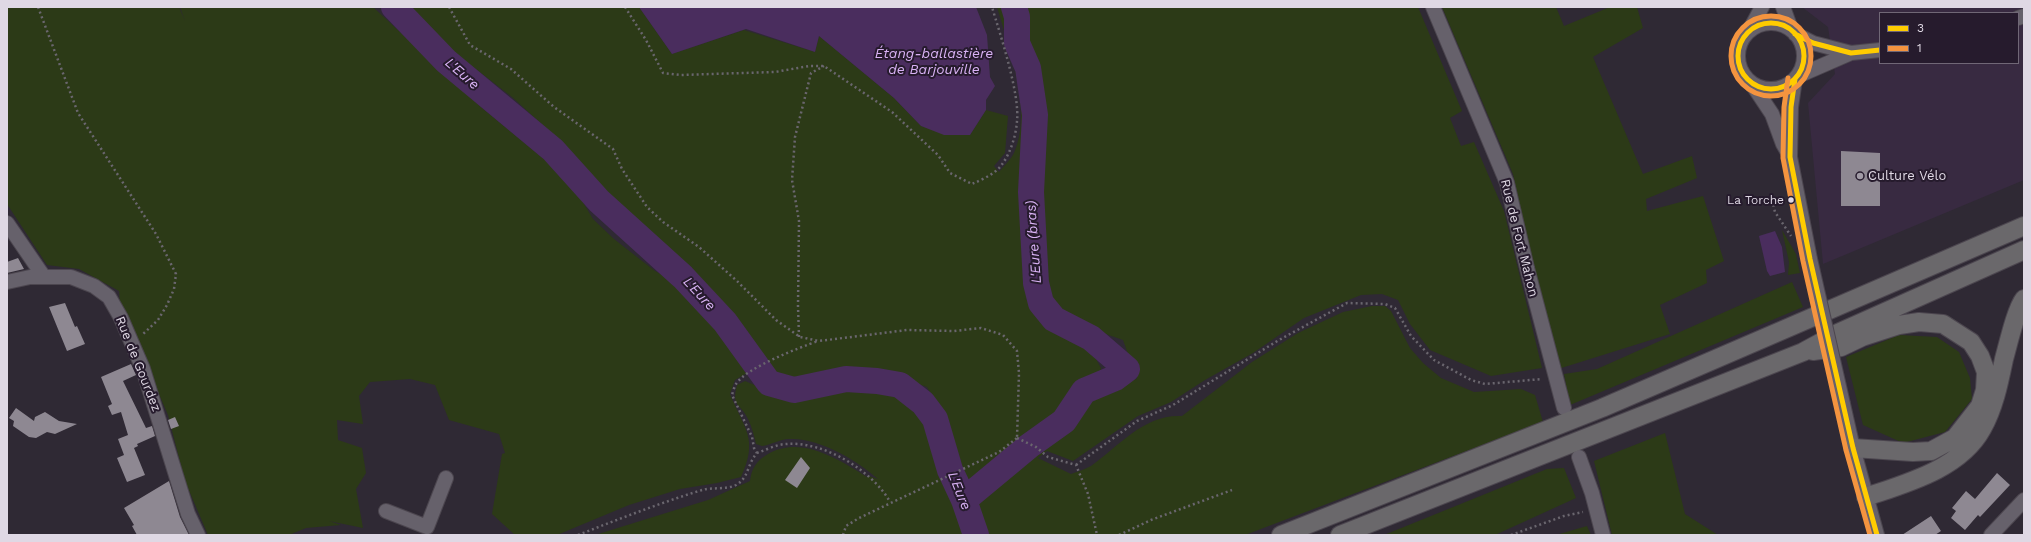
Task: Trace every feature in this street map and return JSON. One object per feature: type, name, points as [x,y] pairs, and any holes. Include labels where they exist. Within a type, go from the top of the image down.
[{"type":"main road","points":[[1281,535],[1602,408],[2024,226]]},
{"type":"main road","points":[[1340,535],[1803,352],[1838,333],[2024,250]]},
{"type":"main road","points":[[1866,497],[1897,487],[1944,465],[1959,455],[1973,442],[1982,429],[1991,408],[2007,347],[2024,299]]},
{"type":"main road","points":[[1803,352],[1841,347],[1862,337],[1899,325],[1919,322],[1943,324],[1970,342],[1980,356],[1986,372],[1985,390],[1980,406],[1955,438],[1931,451],[1913,452],[1853,448]]},
{"type":"street","name":"Rue de Fort Mahon","points":[[1433,7],[1507,182],[1527,268],[1564,408]]},
{"type":"street","points":[[1762,7],[1748,32],[1742,39],[1738,49],[1737,60],[1740,71],[1752,84],[1772,114],[1783,144],[1790,157]]},
{"type":"street","points":[[1752,84],[1767,90],[1778,89],[1789,85],[1796,78],[1802,68],[1804,58],[1803,47],[1793,32],[1783,7]]},
{"type":"street","points":[[1748,32],[1760,25],[1770,23],[1781,24],[1813,42],[1851,53]]},
{"type":"street","points":[[1796,78],[1851,53],[1879,50]]},
{"type":"street","points":[[1796,78],[1791,107],[1790,157],[1809,254],[1853,448],[1877,535]]},
{"type":"street","points":[[7,224],[44,277]]},
{"type":"street","name":"Rue de Gourdez","points":[[7,282],[30,277],[71,277],[94,286],[109,297],[131,341],[156,405],[188,514],[198,535]]},
{"type":"street","points":[[1580,457],[1603,535]]},
{"type":"street","points":[[386,511],[425,531],[446,478]]},
{"type":"street","points":[[1990,535],[2024,500]]},
{"type":"path","points":[[38,7],[78,113],[156,234],[176,274],[174,289],[158,320],[146,333],[131,341]]},
{"type":"path","points":[[449,7],[470,45],[511,69],[554,107],[613,149],[622,169],[647,207],[664,222],[699,247],[737,281],[776,320],[800,337],[820,341]]},
{"type":"path","points":[[624,7],[646,40],[663,73],[680,75],[775,72],[809,66],[824,66],[892,112],[938,155],[950,173],[972,184],[986,178],[1000,167],[1011,146],[1017,120],[1010,76],[992,7]]},
{"type":"path","points":[[800,337],[798,306],[799,221],[792,180],[795,137],[811,73],[824,66]]},
{"type":"path","points":[[1772,200],[1776,212],[1799,251],[1809,254]]},
{"type":"path","points":[[1076,466],[1137,421],[1173,405],[1279,340],[1347,303],[1385,304],[1395,308],[1411,336],[1434,360],[1472,380],[1485,384],[1549,378]]},
{"type":"path","points":[[758,454],[754,448],[752,437],[732,395],[736,384],[743,377],[775,358],[820,341],[907,330],[954,331],[981,328],[1003,335],[1017,351],[1019,373],[1017,438]]},
{"type":"path","points":[[1017,438],[1036,447],[1048,457],[1076,466],[1088,494],[1097,535]]},
{"type":"path","points":[[843,535],[846,526],[890,502],[999,452],[1017,438]]},
{"type":"path","points":[[578,535],[633,513],[705,490],[735,485],[747,474],[750,461],[758,454],[786,444],[809,445],[859,468],[884,492],[890,502]]},
{"type":"path","points":[[1120,535],[1151,520],[1232,490]]},
{"type":"path","points":[[1511,535],[1564,516],[1587,511],[1597,512]]},
{"type":"shaded area","points":[[1802,7],[2024,7],[2024,180],[1823,264],[1808,103],[1835,74],[1828,27]]},
{"type":"green space","points":[[7,7],[179,7],[185,21],[180,7],[373,7],[482,108],[544,159],[575,189],[593,219],[614,239],[655,271],[691,291],[720,324],[736,348],[754,369],[735,380],[730,394],[748,434],[749,452],[741,477],[717,483],[680,489],[629,505],[557,535],[515,535],[492,514],[502,454],[505,453],[499,434],[449,420],[435,385],[410,379],[370,382],[359,396],[363,424],[337,420],[338,440],[362,448],[366,473],[356,489],[363,528],[329,521],[341,525],[306,528],[289,535],[208,535],[185,481],[168,415],[120,304],[119,291],[79,269],[47,265],[7,204]]},
{"type":"green space","points":[[402,7],[639,7],[672,54],[744,30],[815,52],[819,36],[894,98],[921,126],[970,135],[986,110],[1008,116],[1005,153],[994,166],[999,172],[1014,153],[1019,137],[1021,119],[1020,100],[1013,60],[997,7],[1418,7],[1462,111],[1450,118],[1461,146],[1474,142],[1504,211],[1542,368],[1491,376],[1430,350],[1410,324],[1398,300],[1382,294],[1361,295],[1304,318],[1253,353],[1205,380],[1171,402],[1138,416],[1073,461],[1047,451],[1038,458],[1071,474],[1089,467],[1144,426],[1156,420],[1182,416],[1252,362],[1298,333],[1343,312],[1372,306],[1385,306],[1391,311],[1410,348],[1423,363],[1441,378],[1474,392],[1521,389],[1535,395],[1543,422],[1245,535],[986,535],[964,485],[961,462],[946,420],[927,387],[888,373],[854,371],[834,377],[796,384],[776,378],[711,297],[642,236],[557,138],[512,97],[419,25]],"holes":[[[1024,298],[1068,321],[1123,340],[1137,379],[1098,384],[1101,368],[1088,345]]]},
{"type":"green space","points":[[1442,7],[1556,7],[1564,26],[1610,7],[1637,7],[1643,28],[1593,57],[1643,174],[1692,156],[1697,178],[1646,199],[1647,211],[1703,196],[1724,261],[1706,270],[1707,283],[1660,305],[1670,334],[1555,370],[1513,174]]},
{"type":"green space","points":[[1782,230],[1796,254],[1800,273],[1788,275],[1789,262]]},
{"type":"green space","points":[[1792,282],[1803,307],[1570,405],[1564,374],[1597,369]]},
{"type":"green space","points":[[1899,335],[1937,337],[1959,352],[1970,378],[1972,399],[1945,432],[1903,443],[1863,425],[1846,357]]},
{"type":"green space","points":[[745,381],[776,394],[806,400],[862,383],[888,390],[916,403],[929,426],[935,459],[941,471],[951,479],[973,535],[595,535],[708,500],[750,481],[753,469],[758,462],[764,456],[781,449],[793,447],[806,448],[819,452],[844,463],[867,477],[869,476],[878,479],[848,457],[812,442],[800,439],[789,439],[762,446],[756,444],[749,422],[735,398],[737,385]]},
{"type":"green space","points":[[1665,433],[1685,514],[1718,535],[1612,535],[1594,461]]},
{"type":"green space","points":[[1564,468],[1576,498],[1495,535],[1384,535],[1547,469]]},
{"type":"green space","points":[[1587,526],[1591,535],[1556,535]]},
{"type":"water","name":"Étang-ballastière de Barjouville","points":[[639,7],[976,7],[987,35],[990,77],[995,86],[986,100],[986,110],[970,135],[944,135],[921,126],[894,98],[819,36],[815,52],[746,29],[672,54]]},
{"type":"water","points":[[1775,231],[1782,247],[1785,272],[1770,276],[1767,271],[1759,236]]},
{"type":"building","points":[[1841,151],[1880,153],[1880,206],[1841,206]]},
{"type":"building","points":[[18,258],[24,269],[7,273],[7,262]]},
{"type":"building","points":[[65,303],[75,327],[77,326],[85,344],[67,351],[49,307]]},
{"type":"building","points":[[131,364],[136,375],[123,381],[146,428],[152,426],[155,436],[137,444],[138,446],[134,448],[145,475],[127,482],[117,458],[124,455],[118,439],[128,435],[121,412],[112,415],[108,406],[112,404],[101,377]]},
{"type":"building","points":[[16,408],[34,421],[35,417],[45,412],[59,421],[77,424],[55,434],[47,432],[36,438],[29,437],[13,426],[14,421],[9,418]]},
{"type":"building","points":[[175,417],[179,426],[171,429],[168,420]]},
{"type":"building","points":[[801,457],[810,468],[797,488],[785,480]]},
{"type":"building","points":[[1997,473],[2010,485],[1980,517],[1978,515],[1965,530],[1951,518],[1956,511],[1952,508],[1966,491],[1975,499]]},
{"type":"building","points":[[169,481],[180,517],[189,535],[137,535],[132,526],[134,525],[124,508]]},
{"type":"building","points":[[1931,516],[1941,531],[1935,535],[1902,535]]},
{"type":"waterway","name":"L'Eure","points":[[394,7],[446,61],[553,150],[599,201],[683,277],[725,322],[769,383],[794,390],[846,379],[877,381],[900,385],[923,403],[935,419],[950,470],[964,500],[976,535]]},
{"type":"waterway","name":"L'Eure (bras)","points":[[964,500],[1029,446],[1064,421],[1084,391],[1115,378],[1127,369],[1091,338],[1054,319],[1041,303],[1036,283],[1031,192],[1035,115],[1028,68],[1017,43],[1017,17],[1014,7]]},
{"type":"transit line","name":"1","points":[[1771,16],[1786,19],[1799,28],[1808,41],[1811,56],[1808,71],[1799,84],[1786,93],[1771,96],[1756,93],[1743,84],[1734,71],[1731,56],[1734,41],[1743,28],[1756,19],[1771,16]]},
{"type":"transit line","name":"3","points":[[1765,23],[1777,23],[1784,25],[1795,32],[1802,43],[1804,56],[1802,69],[1795,80],[1784,87],[1777,89],[1765,89],[1758,87],[1747,80],[1740,69],[1738,62],[1738,50],[1740,43],[1747,32],[1758,25],[1765,23]]},
{"type":"transit line","name":"3","points":[[1795,34],[1813,43],[1851,53],[1879,50]]},
{"type":"transit line","name":"1","points":[[1788,78],[1784,107],[1783,158],[1803,261],[1846,450],[1870,535]]},
{"type":"transit line","name":"3","points":[[1795,79],[1791,107],[1790,157],[1810,259],[1853,448],[1877,535]]},
{"type":"place","name":"Culture Vélo","points":[[1860,176]]},
{"type":"place","name":"La Torche","points":[[1791,200]]}]
